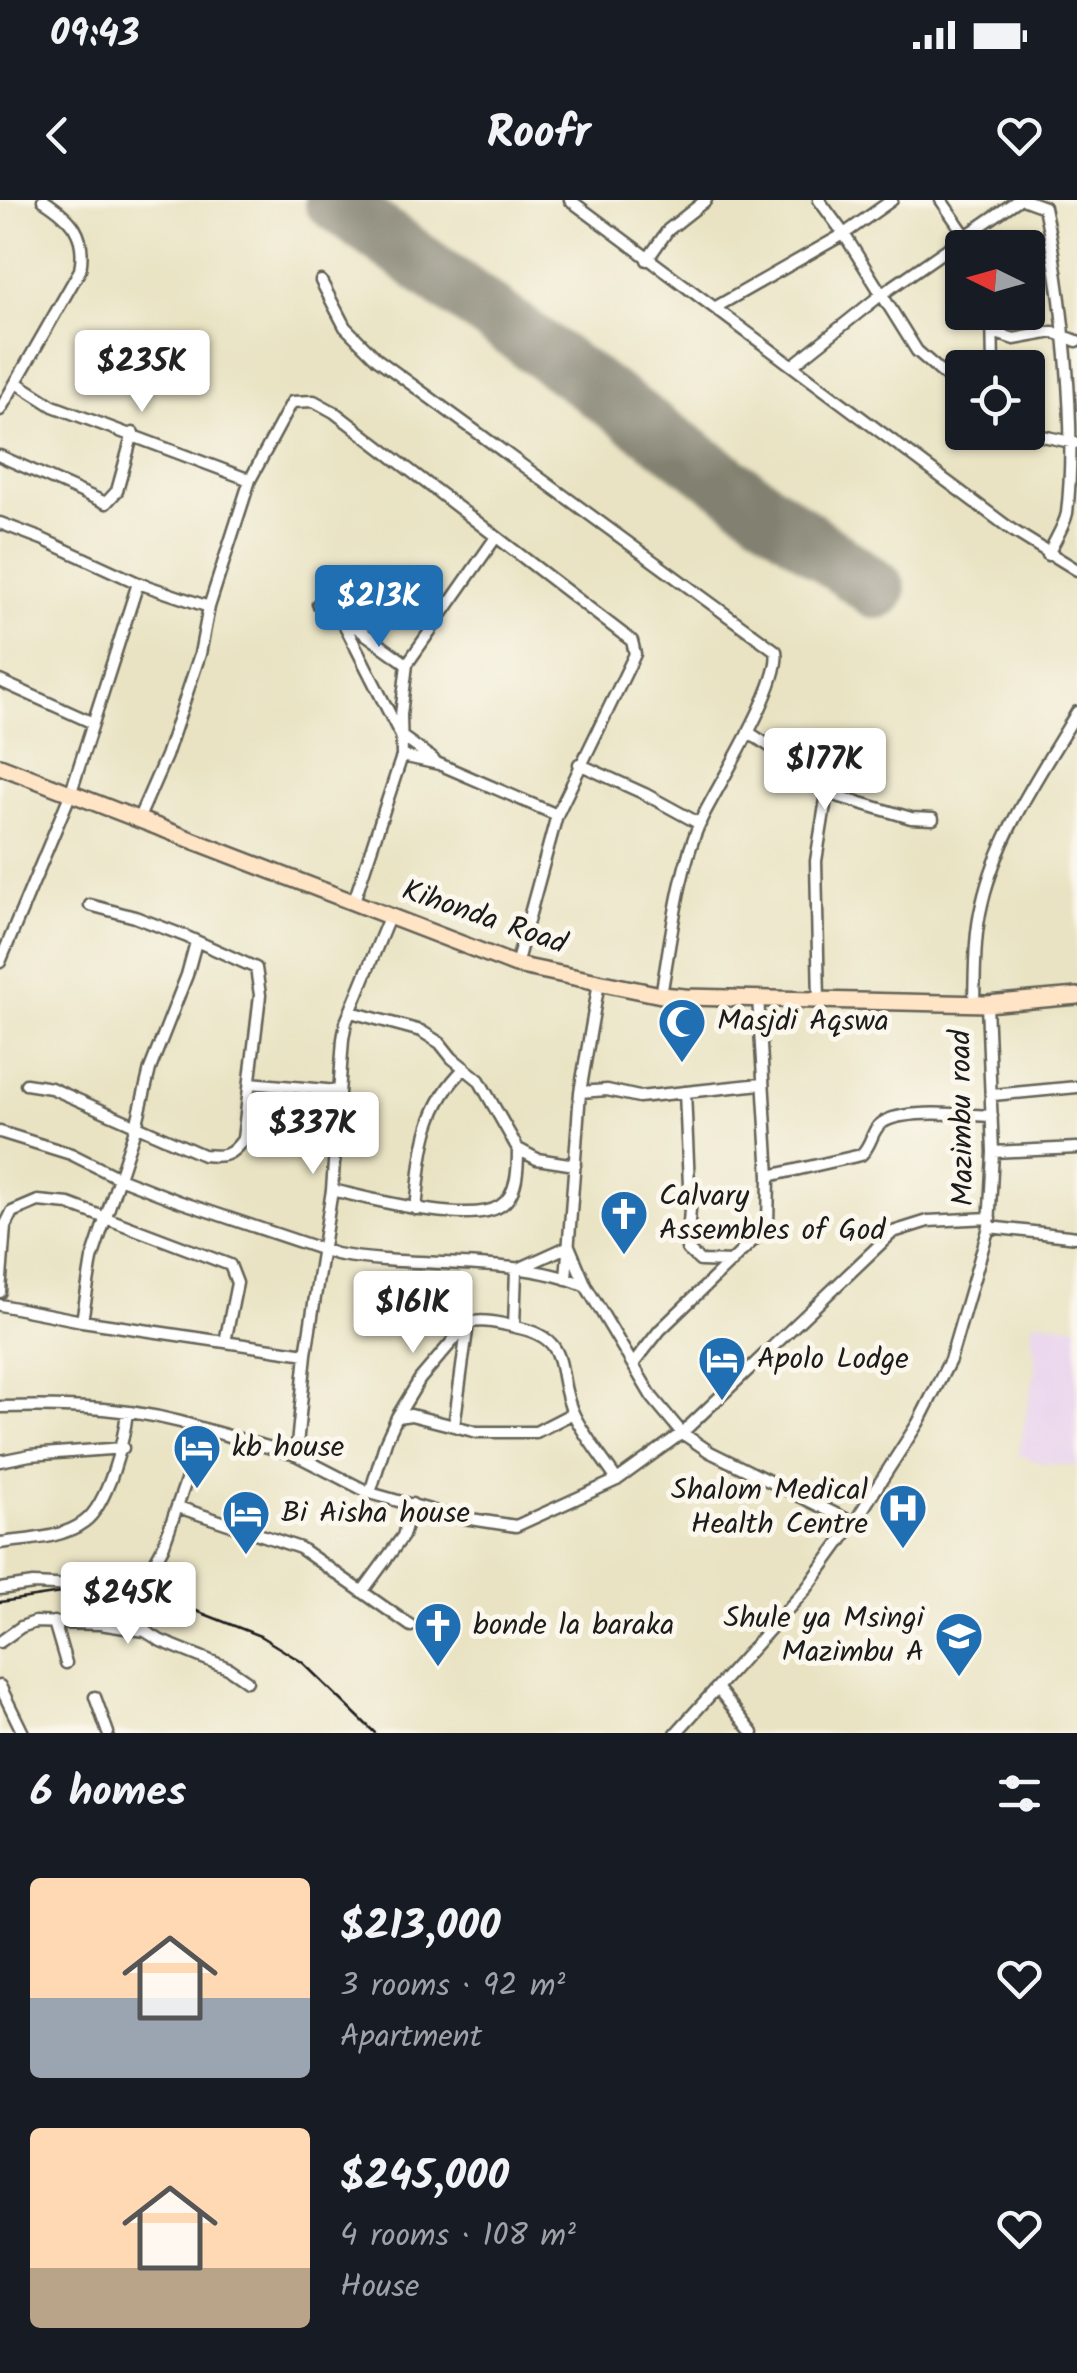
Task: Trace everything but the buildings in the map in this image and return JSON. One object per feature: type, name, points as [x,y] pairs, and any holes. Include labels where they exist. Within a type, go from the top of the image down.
[{"type":"street","points":[[0,410],[75,283],[82,260],[82,240],[76,227],[63,212],[43,200]]},
{"type":"street","points":[[570,200],[1048,554],[1077,570]]},
{"type":"street","points":[[647,260],[668,230],[706,200]]},
{"type":"street","points":[[819,200],[917,352],[945,376]]},
{"type":"street","points":[[716,306],[844,234],[892,200]]},
{"type":"street","points":[[941,200],[963,230]]},
{"type":"street","points":[[973,230],[1022,200],[1044,207],[1062,314],[1072,340],[1076,442],[1066,518],[1048,554]]},
{"type":"street","points":[[793,365],[945,249]]},
{"type":"street","points":[[321,281],[345,327],[377,360],[772,647],[778,656],[748,732],[700,824],[674,919],[662,995]]},
{"type":"street","points":[[1043,333],[1062,314]]},
{"type":"street","points":[[992,350],[992,332],[1014,339],[1054,332],[1072,340]]},
{"type":"street","points":[[17,382],[53,406],[250,480]]},
{"type":"street","points":[[138,820],[166,756],[200,654],[209,607],[250,480],[288,407],[302,399],[314,401],[635,646],[635,654],[557,815],[516,964]]},
{"type":"street","points":[[0,456],[106,502],[117,492],[133,433]]},
{"type":"street","points":[[1045,436],[1076,442]]},
{"type":"street","points":[[0,524],[138,583],[209,607]]},
{"type":"street","points":[[354,901],[402,756],[407,664],[496,537]]},
{"type":"street","points":[[0,960],[70,794],[138,583]]},
{"type":"street","points":[[318,604],[407,664]]},
{"type":"street","points":[[338,615],[401,736],[438,764]]},
{"type":"street","points":[[0,681],[93,723]]},
{"type":"street","name":"Mazimbu road","points":[[676,1733],[808,1588],[918,1423],[950,1360],[989,1222],[992,1095],[981,1004],[982,905],[1013,819],[1077,712]]},
{"type":"street","points":[[748,732],[786,757],[827,793],[912,818],[933,819]]},
{"type":"street","points":[[402,756],[438,764],[557,815]]},
{"type":"street","points":[[579,764],[700,824]]},
{"type":"street","name":"Kihonda Road","points":[[0,766],[516,964],[599,982],[662,995],[819,1001],[981,1004],[1077,996]]},
{"type":"street","points":[[819,1001],[816,861],[827,793]]},
{"type":"street","points":[[26,1084],[51,1088],[203,1155],[225,1157],[235,1151],[242,1139],[260,995],[256,968],[135,917],[90,905]]},
{"type":"street","points":[[296,1455],[306,1354],[332,1190],[343,1039],[350,1012],[390,915]]},
{"type":"street","points":[[82,1321],[92,1260],[137,1123],[150,1069],[196,942]]},
{"type":"street","points":[[566,1279],[580,1092],[599,982]]},
{"type":"street","points":[[634,1363],[660,1330],[768,1226],[769,1176],[758,997]]},
{"type":"street","points":[[350,1012],[421,1030],[478,1080],[518,1149],[537,1158],[575,1165]]},
{"type":"street","points":[[416,1209],[424,1139],[446,1086],[465,1068]]},
{"type":"street","points":[[250,1083],[337,1091]]},
{"type":"street","points":[[580,1092],[607,1090],[639,1096],[761,1084]]},
{"type":"street","points":[[992,1095],[1077,1086]]},
{"type":"street","points":[[685,1092],[690,1209],[687,1249],[700,1260],[732,1262]]},
{"type":"street","points":[[769,1176],[861,1155],[872,1145],[874,1131],[884,1120],[907,1116],[992,1116]]},
{"type":"street","points":[[0,1132],[70,1154],[120,1178],[324,1249],[363,1259],[516,1270],[586,1286]]},
{"type":"street","points":[[993,1152],[1077,1148]]},
{"type":"street","points":[[332,1190],[416,1209],[470,1213],[501,1206],[514,1189],[518,1149]]},
{"type":"street","points":[[0,1292],[5,1226],[12,1212],[38,1200],[68,1204],[230,1265],[236,1283],[225,1342]]},
{"type":"street","points":[[0,1407],[102,1408],[170,1418],[296,1455],[370,1493],[451,1516],[516,1526],[617,1480],[682,1433],[893,1232],[928,1221],[989,1222],[1077,1237]]},
{"type":"street","points":[[516,1270],[569,1246]]},
{"type":"street","points":[[569,1246],[586,1286],[652,1397],[682,1433],[710,1452],[854,1523]]},
{"type":"street","points":[[514,1326],[516,1270]]},
{"type":"street","points":[[0,1305],[306,1354]]},
{"type":"street","points":[[370,1493],[397,1418],[420,1378],[468,1322],[535,1331],[558,1349],[573,1413],[617,1480]]},
{"type":"street","points":[[454,1426],[468,1322]]},
{"type":"street","points":[[0,1543],[44,1537],[84,1523],[96,1508],[122,1448],[128,1412]]},
{"type":"street","points":[[397,1418],[411,1416],[477,1432],[536,1432],[573,1413]]},
{"type":"street","points":[[0,1588],[32,1584],[117,1588],[142,1585],[156,1565],[204,1429]]},
{"type":"street","points":[[0,1461],[122,1448]]},
{"type":"street","points":[[362,1592],[403,1536],[412,1504]]},
{"type":"street","points":[[178,1508],[300,1548],[411,1626]]},
{"type":"street","points":[[0,1642],[21,1626],[54,1622],[145,1631],[228,1668],[247,1681]]},
{"type":"street","points":[[54,1622],[66,1663]]},
{"type":"street","points":[[0,1686],[23,1733]]},
{"type":"street","points":[[718,1688],[753,1733]]},
{"type":"street","points":[[95,1697],[108,1733]]},
{"type":"shaded area","points":[[1034,1321],[1077,1326],[1077,1466],[1040,1463],[1018,1454],[1036,1366]]},
{"type":"runway","points":[[333,200],[877,590]]},
{"type":"railway","points":[[0,1602],[61,1593],[194,1610],[260,1636],[302,1662],[375,1733]]},
{"type":"place","name":"Masjdi Aqswa","points":[[682,1064]]},
{"type":"place","name":"Calvary Assembles of God","points":[[624,1256]]},
{"type":"place","name":"Apolo Lodge","points":[[722,1402]]},
{"type":"place","name":"kb house","points":[[197,1490]]},
{"type":"place","name":"Shalom Medical Health Centre","points":[[903,1550]]},
{"type":"place","name":"Bi Aisha house","points":[[246,1556]]},
{"type":"place","name":"bonde la baraka","points":[[438,1668]]},
{"type":"place","name":"Shule ya Msingi Mazimbu A","points":[[959,1678]]}]
